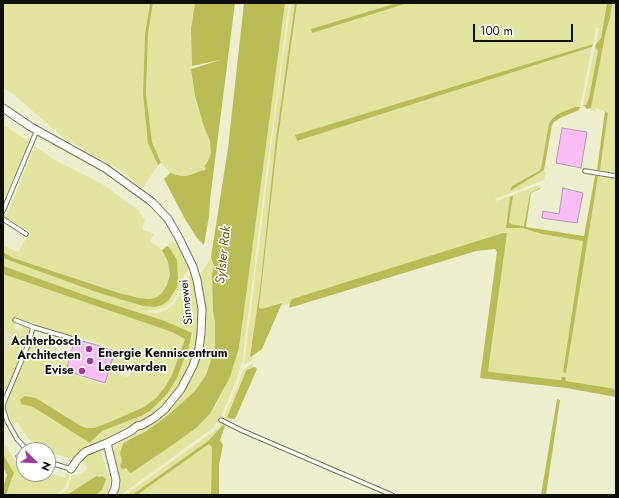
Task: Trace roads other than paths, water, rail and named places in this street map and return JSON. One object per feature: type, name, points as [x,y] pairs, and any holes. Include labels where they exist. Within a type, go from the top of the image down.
[{"type":"street","name":"Sinnewei","points":[[3,108],[37,130],[105,168],[152,202],[168,220],[180,238],[198,280],[202,309],[199,348],[187,379],[174,400],[159,414],[142,425],[137,426],[131,431],[107,443],[85,452],[71,470]]},
{"type":"street","points":[[107,443],[116,480],[112,495]]},
{"type":"lane","points":[[3,211],[37,130]]},
{"type":"lane","points":[[585,171],[616,176]]},
{"type":"lane","points":[[3,220],[26,234]]},
{"type":"lane","points":[[15,320],[70,338]]},
{"type":"lane","points":[[20,442],[7,421],[3,409],[4,402],[26,351],[33,327]]},
{"type":"lane","points":[[221,420],[243,431],[392,495]]},
{"type":"lane","points":[[56,465],[71,470]]},
{"type":"water","points":[[150,3],[153,3],[148,34],[146,94],[152,142],[161,163],[158,165],[148,143],[143,94],[145,34]]},
{"type":"water","points":[[195,3],[235,3],[209,216],[204,245],[197,238],[185,219],[164,179],[170,173],[186,176],[205,170],[206,168],[204,167],[211,153],[210,141],[204,127],[195,96],[191,69],[220,60],[192,66],[191,29]]},
{"type":"water","name":"Sylster Rak","points":[[244,3],[285,3],[239,348],[230,377],[210,414],[196,428],[131,473],[126,468],[122,469],[120,465],[122,462],[120,453],[123,444],[145,432],[166,417],[195,391],[206,375],[215,349],[212,274],[214,266],[211,257],[228,148]]},
{"type":"water","points":[[295,3],[297,3],[278,138],[259,307],[261,309],[282,303],[262,349],[251,357],[260,289],[276,138]]},
{"type":"water","points":[[397,3],[408,3],[312,33],[311,29]]},
{"type":"water","points":[[607,3],[612,3],[610,18],[606,31],[591,108],[587,109],[583,105],[586,105],[589,98],[598,51],[595,47],[601,38]]},
{"type":"water","points":[[593,44],[592,47],[297,141],[295,135]]},
{"type":"water","points":[[575,107],[580,107],[579,110],[560,118],[552,125],[544,170],[510,191],[512,186],[539,171],[541,168],[551,120],[558,114]]},
{"type":"water","points":[[605,111],[608,113],[600,170],[597,170]]},
{"type":"water","points":[[595,176],[598,176],[566,373],[563,372],[583,241],[542,234],[522,228],[506,228],[510,197],[513,196],[509,222],[511,224],[524,226],[530,193],[540,188],[531,193],[526,227],[584,236]]},
{"type":"water","points":[[503,233],[507,234],[488,371],[559,380],[561,380],[562,377],[565,377],[566,381],[616,389],[616,397],[566,388],[480,378],[497,252],[495,249],[476,251],[289,308],[292,299]]},
{"type":"water","points":[[167,246],[177,260],[177,287],[168,301],[155,307],[143,306],[96,292],[3,258],[3,252],[13,258],[119,293],[150,299],[157,297],[162,293],[167,285],[170,274],[168,262],[162,250]]},
{"type":"water","points":[[3,266],[93,298],[165,321],[192,333],[189,346],[177,378],[167,394],[150,411],[102,431],[90,443],[33,407],[21,404],[20,400],[25,396],[36,398],[81,426],[87,428],[94,428],[110,422],[144,407],[156,398],[172,375],[185,339],[172,332],[3,274]]},
{"type":"water","points":[[255,367],[257,369],[235,419],[227,417],[246,371]]},
{"type":"water","points":[[557,399],[560,400],[546,495],[541,495]]},
{"type":"water","points":[[223,425],[225,426],[220,440],[223,445],[219,465],[219,495],[211,495],[212,447],[209,444],[137,495],[132,495],[208,441]]},
{"type":"water","points":[[3,454],[14,473],[6,495],[3,495],[3,487],[7,475],[3,466]]},
{"type":"water","points":[[96,476],[102,476],[106,479],[102,490],[96,495],[67,495]]},
{"type":"place","name":"Achterbosch Architecten","points":[[89,349]]},
{"type":"place","name":"Energie Kenniscentrum Leeuwarden","points":[[90,361]]},
{"type":"place","name":"Evise","points":[[82,371]]}]
